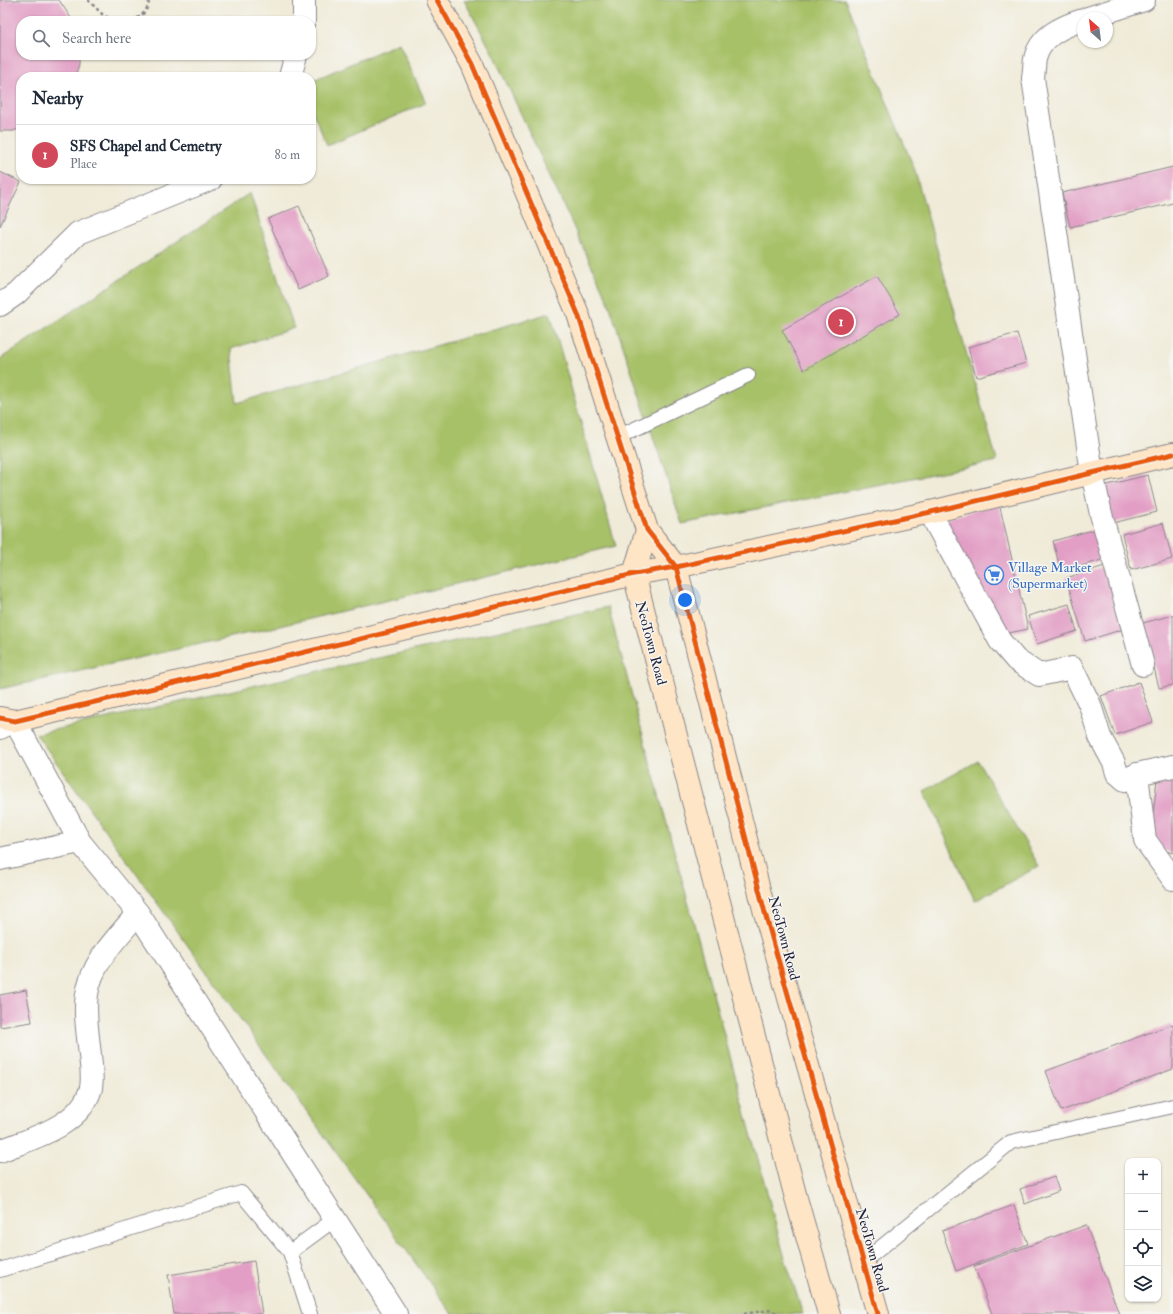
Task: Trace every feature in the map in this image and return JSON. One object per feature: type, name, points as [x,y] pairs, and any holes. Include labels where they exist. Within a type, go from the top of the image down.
[{"type":"street","points":[[304,0],[304,16]]},
{"type":"street","points":[[437,0],[472,64],[578,314],[647,530],[676,566]]},
{"type":"street","points":[[1107,12],[1144,0]]},
{"type":"street","points":[[1077,22],[1067,24],[1055,31],[1042,43],[1035,58],[1033,78],[1092,472],[1101,514],[1143,665]]},
{"type":"street","points":[[291,72],[295,60]]},
{"type":"street","points":[[0,305],[16,294],[78,233],[199,184]]},
{"type":"street","points":[[396,1314],[138,913],[80,842],[5,723],[634,574],[931,512],[1092,472],[1173,454]]},
{"type":"street","points":[[931,512],[936,524],[1000,641],[1016,660],[1039,675],[1072,668],[1090,706],[1100,737],[1114,763],[1117,773],[1125,780],[1137,774],[1173,766]]},
{"type":"street","points":[[634,574],[647,530]]},
{"type":"street","name":"NeoTown Road","points":[[676,566],[764,913],[878,1314]]},
{"type":"street","name":"NeoTown Road","points":[[634,574],[796,1198],[829,1314]]},
{"type":"street","points":[[1137,774],[1145,840],[1173,879]]},
{"type":"street","points":[[0,859],[80,842]]},
{"type":"street","points":[[0,1152],[61,1125],[76,1113],[85,1103],[91,1088],[92,1075],[86,1011],[87,993],[92,976],[99,962],[138,913]]},
{"type":"lane","points":[[618,437],[748,375]]},
{"type":"lane","points":[[863,1262],[1012,1142],[1173,1106]]},
{"type":"lane","points":[[0,1270],[241,1193],[290,1252],[310,1314]]},
{"type":"lane","points":[[290,1252],[335,1219]]},
{"type":"path","points":[[88,0],[105,16]]},
{"type":"path","points":[[140,16],[146,10],[149,0]]},
{"type":"path","points":[[744,1314],[769,1310],[780,1314]]},
{"type":"green space","points":[[464,0],[845,0],[914,168],[997,461],[682,524],[608,301],[493,54]]},
{"type":"green space","points":[[399,43],[426,103],[327,145],[316,120],[316,79]]},
{"type":"green space","points":[[250,193],[294,328],[231,349],[237,403],[550,313],[616,546],[267,629],[0,689],[0,359]]},
{"type":"green space","points":[[608,607],[784,1255],[803,1314],[452,1314],[36,734]]},
{"type":"green space","points":[[978,761],[1039,866],[975,901],[924,791]]},
{"type":"building","points":[[0,0],[59,0],[70,16],[16,16],[16,60],[79,60],[77,72],[16,72],[16,130],[0,131]]},
{"type":"building","points":[[1173,167],[1173,203],[1070,227],[1062,193]]},
{"type":"building","points":[[0,172],[16,180],[16,184],[20,184],[0,226]]},
{"type":"building","points":[[299,206],[329,276],[298,290],[268,219]]},
{"type":"building","points":[[877,276],[900,314],[804,370],[782,330]]},
{"type":"building","points":[[1017,333],[1026,363],[976,377],[968,347]]},
{"type":"building","points":[[1148,475],[1157,512],[1113,523],[1103,486]]},
{"type":"building","name":"Village Market (Supermarket)","points":[[999,503],[1028,629],[1004,634],[943,520]]},
{"type":"building","points":[[1163,523],[1172,559],[1131,570],[1122,534]]},
{"type":"building","points":[[1096,529],[1105,559],[1061,572],[1053,541]]},
{"type":"building","points":[[1108,565],[1127,628],[1085,641],[1066,578]]},
{"type":"building","points":[[1069,604],[1077,631],[1037,644],[1028,616]]},
{"type":"building","points":[[1173,615],[1173,685],[1159,688],[1143,623]]},
{"type":"building","points":[[1139,682],[1153,722],[1115,735],[1101,696]]},
{"type":"building","points":[[1173,776],[1173,853],[1162,850],[1152,826],[1157,779]]},
{"type":"building","points":[[26,990],[32,1022],[0,1027],[0,995]]},
{"type":"building","points":[[1173,1024],[1173,1069],[1061,1111],[1046,1071]]},
{"type":"building","points":[[1054,1177],[1059,1191],[1025,1204],[1020,1189]]},
{"type":"building","points":[[1014,1205],[1028,1244],[956,1271],[942,1231]]},
{"type":"building","points":[[1086,1225],[1119,1314],[992,1314],[974,1266]]},
{"type":"building","points":[[254,1261],[262,1314],[174,1314],[168,1275]]},
{"type":"cycle path","points":[[437,0],[472,64],[578,314],[647,530],[676,567],[765,913],[878,1314]]},
{"type":"cycle path","points":[[0,718],[15,721],[634,574],[676,567],[931,512],[1173,454]]},
{"type":"place","name":"SFS Chapel and Cemetry","points":[[841,322]]},
{"type":"place","name":"Village Market (Supermarket)","points":[[994,575]]}]
